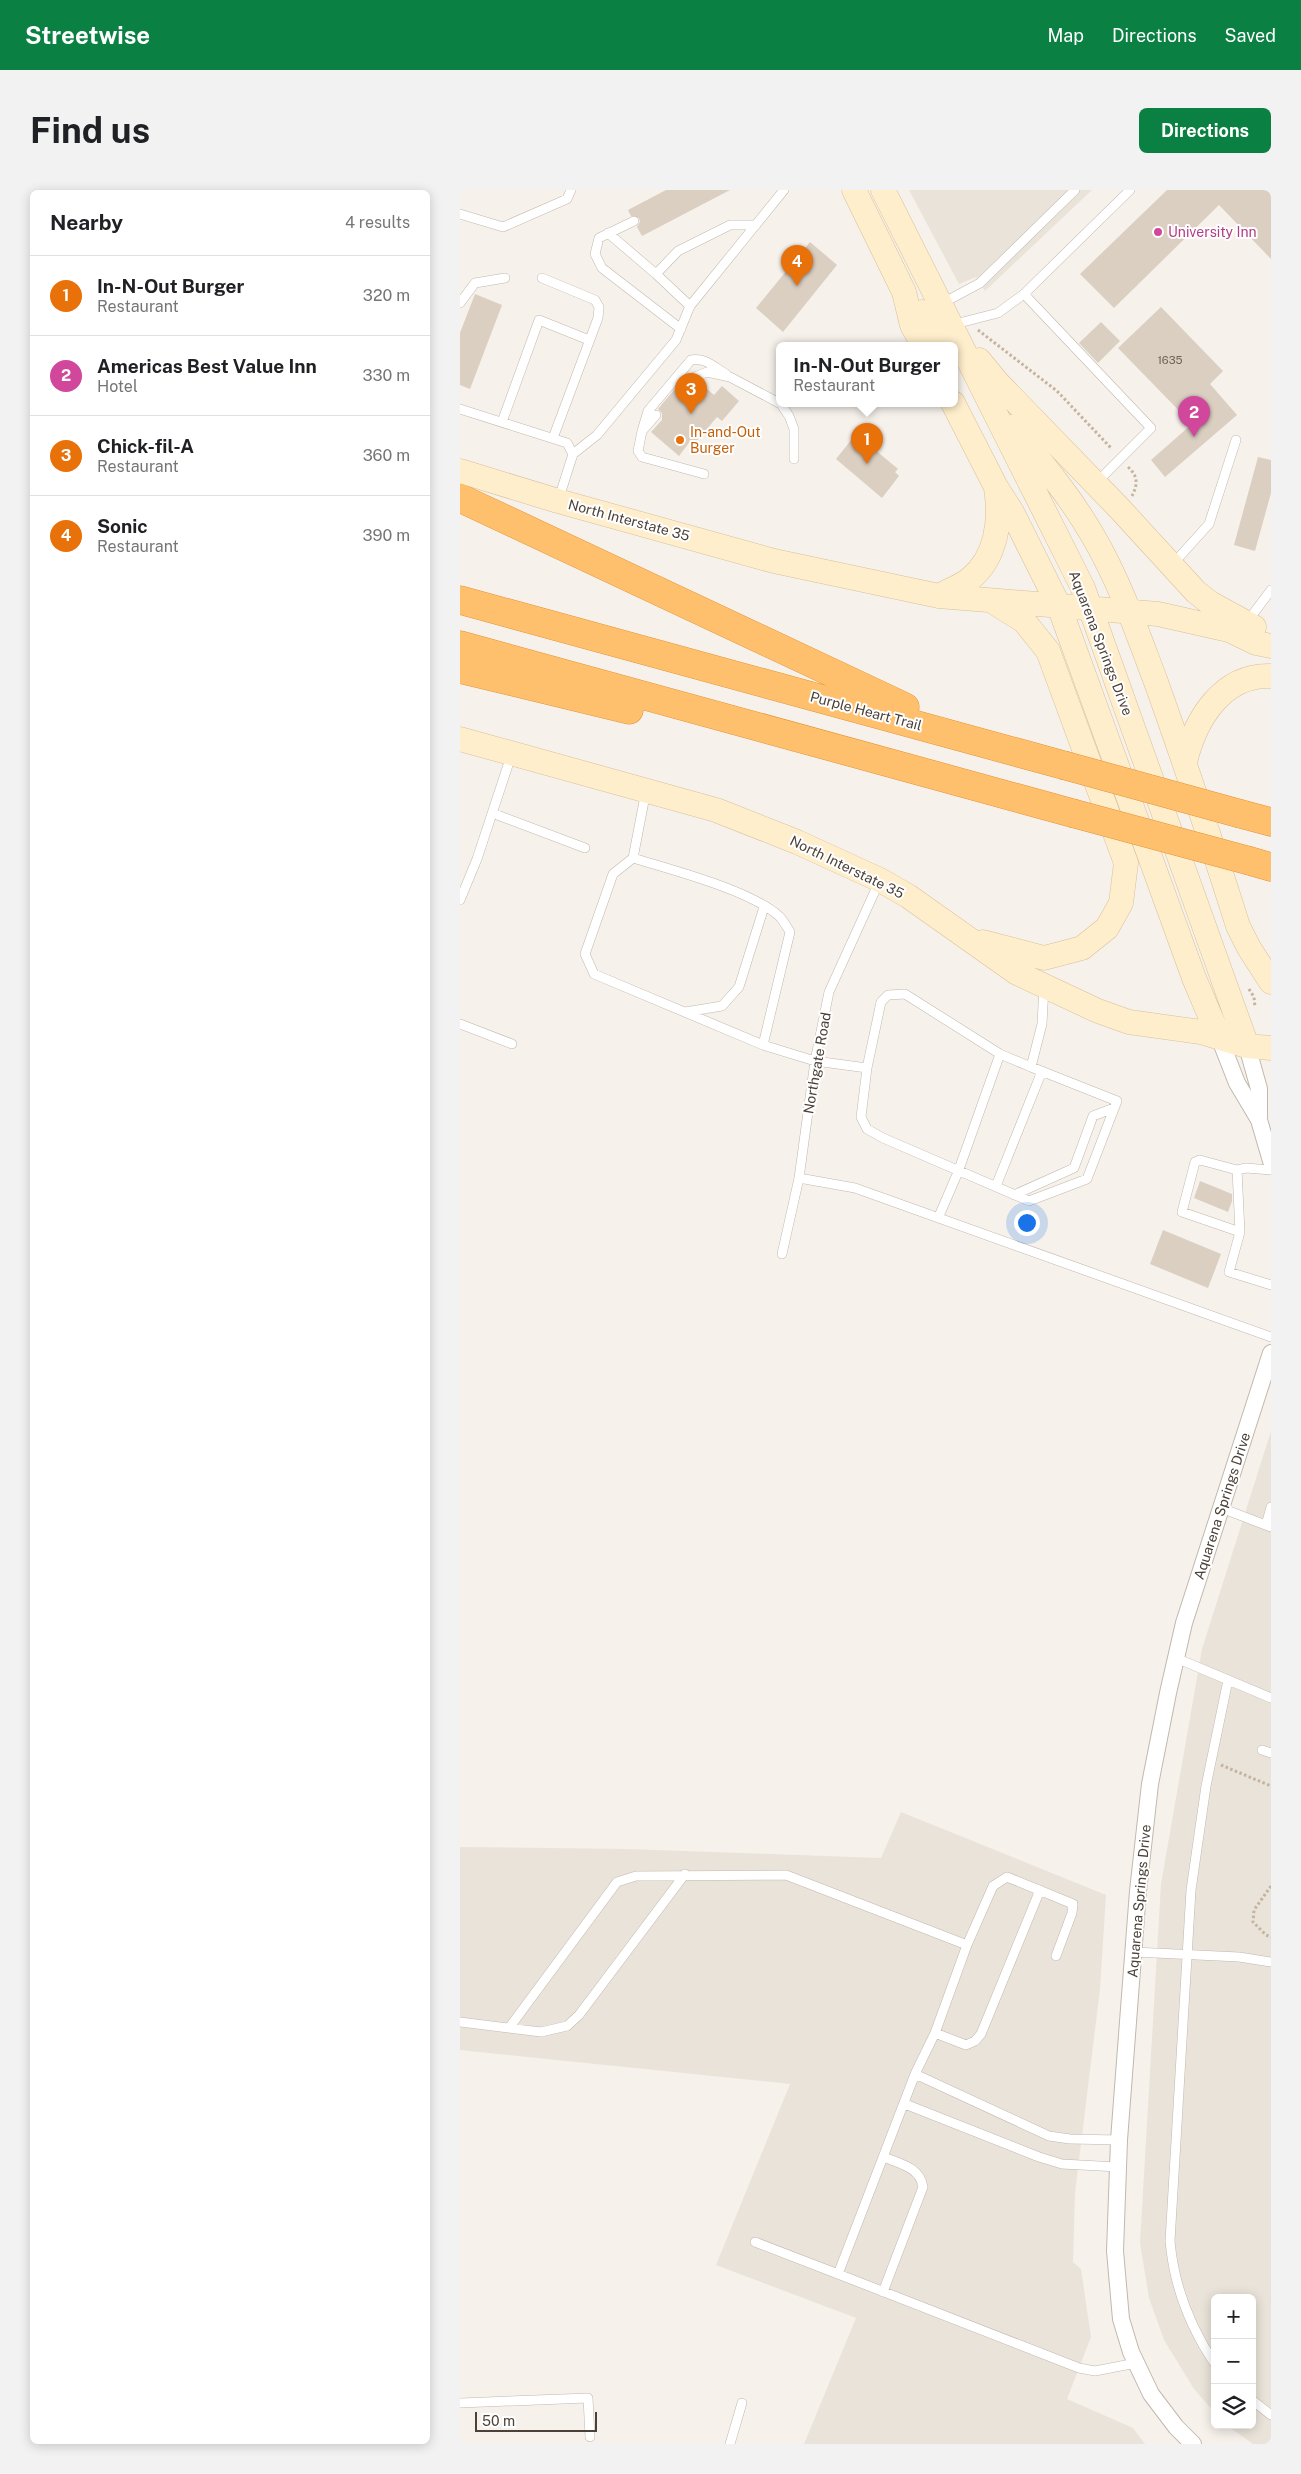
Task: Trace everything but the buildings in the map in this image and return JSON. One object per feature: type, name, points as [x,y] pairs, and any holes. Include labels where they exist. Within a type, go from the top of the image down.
[{"type":"highway","points":[[460,498],[868,691],[1005,749]]},
{"type":"highway","name":"Purple Heart Trail","points":[[460,600],[1271,822]]},
{"type":"highway","points":[[460,646],[1261,864]]},
{"type":"highway","points":[[460,669],[607,705],[1016,798]]},
{"type":"main road","points":[[854,190],[904,292],[912,325],[921,342]]},
{"type":"main road","name":"Aquarena Springs Drive","points":[[883,190],[945,325],[955,342]]},
{"type":"main road","points":[[904,292],[922,313],[945,325],[996,382],[1196,592],[1271,637]]},
{"type":"main road","name":"Aquarena Springs Drive","points":[[958,348],[991,405],[1091,608],[1247,1046]]},
{"type":"main road","points":[[958,371],[1047,467],[1093,535],[1122,590],[1185,762],[1238,926],[1249,948],[1271,982]]},
{"type":"main road","name":"Aquarena Springs Drive","points":[[955,407],[996,486],[1012,512],[1059,606],[1194,978],[1219,1037]]},
{"type":"main road","name":"North Interstate 35","points":[[460,471],[558,501],[774,561],[939,596],[1130,611],[1198,621],[1229,630],[1256,643],[1271,646]]},
{"type":"main road","points":[[939,596],[969,580],[981,568],[995,541],[1000,508],[996,486]]},
{"type":"main road","points":[[967,938],[1044,958],[1082,948],[1107,928],[1121,903],[1126,863],[1048,651],[1024,621],[993,601]]},
{"type":"main road","points":[[1185,762],[1191,737],[1212,703],[1224,691],[1240,683],[1255,677],[1271,676]]},
{"type":"main road","name":"North Interstate 35","points":[[460,739],[716,810],[797,842],[880,880],[908,896],[1017,973],[1084,1006],[1129,1022],[1201,1032],[1247,1046],[1271,1048]]},
{"type":"street","name":"Aquarena Springs Drive","points":[[1219,1037],[1237,1083],[1259,1120],[1271,1161]]},
{"type":"street","name":"Aquarena Springs Drive","points":[[1247,1046],[1259,1090],[1259,1120]]},
{"type":"street","name":"Aquarena Springs Drive","points":[[1193,2444],[1176,2427],[1151,2394],[1136,2363],[1121,2319],[1115,2251],[1118,2140],[1138,1891],[1150,1784],[1184,1623],[1271,1353]]},
{"type":"lane","points":[[460,214],[503,228],[567,199],[570,190]]},
{"type":"lane","points":[[558,501],[573,454],[597,435],[676,340],[690,306],[784,190]]},
{"type":"lane","points":[[945,325],[980,283],[1075,190]]},
{"type":"lane","points":[[945,325],[998,313],[1024,294],[1130,190]]},
{"type":"lane","points":[[634,220],[600,238],[595,254],[602,268],[681,330]]},
{"type":"lane","points":[[656,274],[678,251],[730,225],[756,224]]},
{"type":"lane","points":[[608,233],[690,306]]},
{"type":"lane","points":[[460,303],[475,283],[505,278]]},
{"type":"lane","points":[[542,278],[595,300],[599,307],[598,318],[552,438]]},
{"type":"lane","points":[[1024,294],[1151,428],[1095,484]]},
{"type":"lane","points":[[502,422],[539,320],[589,340]]},
{"type":"lane","points":[[704,474],[642,457],[638,451],[648,411],[691,360],[699,358],[706,360],[730,377],[776,401]]},
{"type":"lane","points":[[690,379],[707,372],[730,377]]},
{"type":"lane","points":[[783,407],[794,429],[794,459]]},
{"type":"lane","points":[[460,409],[567,443],[573,454]]},
{"type":"lane","points":[[642,431],[656,416]]},
{"type":"lane","points":[[1172,565],[1209,524],[1236,440]]},
{"type":"lane","points":[[1246,623],[1271,590]]},
{"type":"lane","points":[[460,900],[512,753]]},
{"type":"lane","points":[[646,791],[633,858],[613,874],[586,954],[594,974],[763,1045],[815,1061],[867,1068]]},
{"type":"lane","points":[[492,812],[586,848]]},
{"type":"lane","points":[[633,858],[703,880],[752,900],[779,917],[790,932],[763,1045]]},
{"type":"lane","name":"Northgate Road","points":[[782,1254],[799,1178],[815,1061],[829,992],[880,880]]},
{"type":"lane","points":[[685,1012],[722,1006],[739,987],[764,907]]},
{"type":"lane","points":[[1031,1067],[1042,1024],[1044,987]]},
{"type":"lane","points":[[905,994],[1000,1054],[1117,1101],[1087,1179],[1029,1201],[958,1172],[867,1129],[861,1117],[867,1068],[881,1002],[888,995],[905,994]]},
{"type":"lane","points":[[460,1024],[512,1044]]},
{"type":"lane","points":[[939,1216],[958,1172],[1000,1054]]},
{"type":"lane","points":[[996,1186],[1042,1071]]},
{"type":"lane","points":[[1014,1195],[1074,1168],[1093,1116],[1114,1108]]},
{"type":"lane","points":[[1240,1232],[1182,1212],[1195,1162],[1200,1160],[1237,1170],[1246,1168],[1271,1170]]},
{"type":"lane","points":[[1237,1170],[1240,1232],[1229,1272],[1271,1285]]},
{"type":"lane","points":[[799,1178],[855,1188],[939,1216],[1271,1337]]},
{"type":"lane","points":[[1221,1508],[1269,1526],[1271,1507]]},
{"type":"lane","points":[[1176,1658],[1271,1698]]},
{"type":"lane","points":[[1211,2358],[1200,2343],[1186,2311],[1176,2282],[1170,2241],[1191,1890],[1210,1762],[1228,1680]]},
{"type":"lane","points":[[509,2028],[617,1882],[636,1876],[685,1874],[786,1875],[967,1945]]},
{"type":"lane","points":[[460,2022],[542,2032],[567,2026],[579,2015],[685,1874]]},
{"type":"lane","points":[[838,2274],[915,2074],[935,2033],[967,1945],[993,1886],[1000,1880],[1007,1877],[1073,1904],[1072,1913],[1056,1956]]},
{"type":"lane","points":[[935,2033],[966,2045],[975,2041],[981,2034],[1040,1890]]},
{"type":"lane","points":[[1134,1952],[1239,1957],[1271,1962]]},
{"type":"lane","points":[[915,2074],[1049,2136],[1070,2139],[1118,2140]]},
{"type":"lane","points":[[905,2104],[1039,2158],[1069,2164],[1118,2168]]},
{"type":"lane","points":[[883,2292],[923,2187],[919,2174],[914,2170],[884,2157]]},
{"type":"lane","points":[[755,2242],[1079,2368],[1095,2371],[1136,2363]]},
{"type":"lane","points":[[460,2403],[588,2398],[590,2437]]},
{"type":"lane","points":[[730,2444],[742,2403]]},
{"type":"lane","points":[[1256,2403],[1271,2415]]},
{"type":"path","points":[[978,330],[1056,391],[1111,448]]},
{"type":"path","points":[[1127,502],[1134,494],[1136,486],[1136,478],[1128,467]]},
{"type":"path","points":[[1210,1762],[1271,1786]]},
{"type":"path","points":[[1271,1886],[1254,1910],[1253,1922],[1266,1935],[1271,1937]]},
{"type":"shaded area","points":[[909,190],[1092,190],[985,291],[976,277],[959,284]]},
{"type":"shaded area","points":[[1271,1431],[1271,2444],[1253,2444],[1232,2429],[1256,2429],[1256,2294],[1211,2294],[1211,2408],[1194,2389],[1164,2340],[1149,2298],[1140,2243],[1161,1884],[1202,1649]]},
{"type":"shaded area","points":[[901,1812],[1106,1895],[1100,1989],[1075,2193],[1073,2262],[1081,2269],[1091,2337],[1067,2399],[1133,2428],[1145,2444],[804,2444],[856,2318],[716,2265],[790,2084],[460,2050],[460,1847],[626,1849],[881,1858]]},
{"type":"place","name":"University Inn","points":[[1158,232]]},
{"type":"place","name":"Sonic","points":[[797,286]]},
{"type":"place","name":"Chick-fil-A","points":[[691,414]]},
{"type":"place","name":"Americas Best Value Inn","points":[[1194,437]]},
{"type":"place","name":"In-and-Out Burger","points":[[680,440]]},
{"type":"place","name":"In-N-Out Burger","points":[[867,464]]}]
